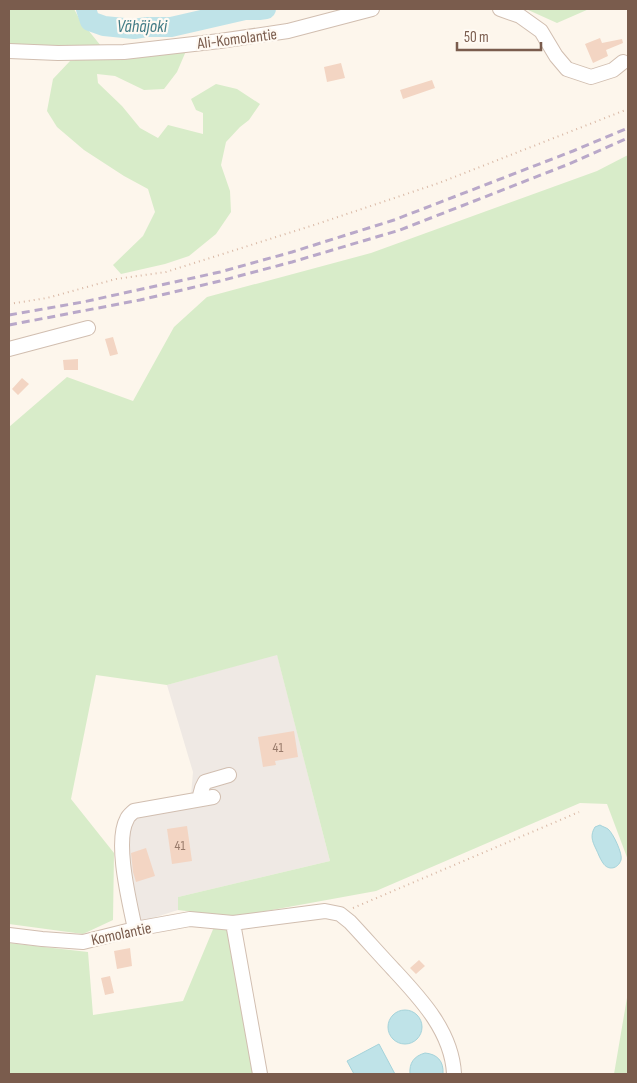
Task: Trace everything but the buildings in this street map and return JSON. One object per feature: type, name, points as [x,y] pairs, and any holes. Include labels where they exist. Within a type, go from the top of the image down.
[{"type":"street","name":"Ali-Komolantie","points":[[9,51],[58,53],[124,52],[220,41],[288,32],[372,9]]},
{"type":"street","points":[[500,9],[520,16],[541,30],[556,56],[567,69],[591,77],[613,70],[623,62]]},
{"type":"street","points":[[9,349],[88,328]]},
{"type":"street","points":[[135,930],[122,857],[122,836],[127,819],[134,810],[206,798],[202,788],[205,782],[229,775]]},
{"type":"street","name":"Komolantie","points":[[9,935],[42,940],[84,942],[190,919],[233,923],[325,911],[340,914]]},
{"type":"street","points":[[340,914],[350,922],[420,998],[438,1024],[450,1050],[454,1064],[454,1074]]},
{"type":"street","points":[[233,923],[260,1074]]},
{"type":"path","points":[[9,304],[47,298],[116,279],[166,272],[439,183],[628,109]]},
{"type":"path","points":[[340,914],[579,812]]},
{"type":"shaded area","points":[[277,654],[330,861],[178,897],[178,910],[140,922],[125,856],[125,837],[135,814],[190,807],[193,772],[167,685]]},
{"type":"green space","points":[[9,9],[74,9],[80,20],[101,46],[9,45]]},
{"type":"green space","points":[[526,9],[589,9],[557,23]]},
{"type":"green space","points":[[186,51],[177,72],[164,89],[144,90],[115,76],[97,74],[98,83],[122,106],[140,128],[158,138],[168,125],[203,134],[203,113],[196,110],[191,99],[216,84],[237,89],[260,104],[249,120],[226,142],[221,165],[230,191],[231,212],[216,234],[189,256],[165,264],[121,274],[113,265],[143,236],[155,212],[148,189],[84,150],[57,127],[47,111],[53,79],[70,61],[99,56]]},
{"type":"green space","points":[[628,155],[628,860],[607,804],[580,803],[376,891],[233,917],[178,910],[178,897],[330,861],[277,655],[167,685],[96,675],[71,799],[114,853],[113,920],[83,934],[9,924],[9,427],[67,377],[133,401],[174,327],[207,297],[371,253],[597,171]]},
{"type":"green space","points":[[214,927],[229,929],[255,1074],[9,1074],[9,943],[88,952],[93,1015],[183,1001]]},
{"type":"green space","points":[[628,992],[628,1074],[614,1074]]},
{"type":"water","points":[[600,825],[610,831],[621,853],[620,863],[613,868],[605,866],[593,841],[593,830]]},
{"type":"water","points":[[405,1010],[412,1011],[417,1015],[421,1020],[421,1034],[417,1039],[412,1043],[405,1044],[398,1043],[393,1039],[389,1034],[388,1027],[389,1020],[393,1015],[398,1011]]},
{"type":"water","points":[[379,1044],[395,1074],[354,1074],[347,1061]]},
{"type":"water","points":[[425,1053],[439,1059],[443,1074],[410,1074],[410,1066],[413,1060]]},
{"type":"waterway","name":"Vähäjoki","points":[[86,9],[90,21],[104,26],[134,29],[171,27],[245,10],[266,9]]},
{"type":"railway","points":[[9,315],[83,302],[220,272],[292,252],[394,220],[628,128]]},
{"type":"railway","points":[[9,325],[140,300],[220,281],[400,230],[569,164],[628,138]]}]
